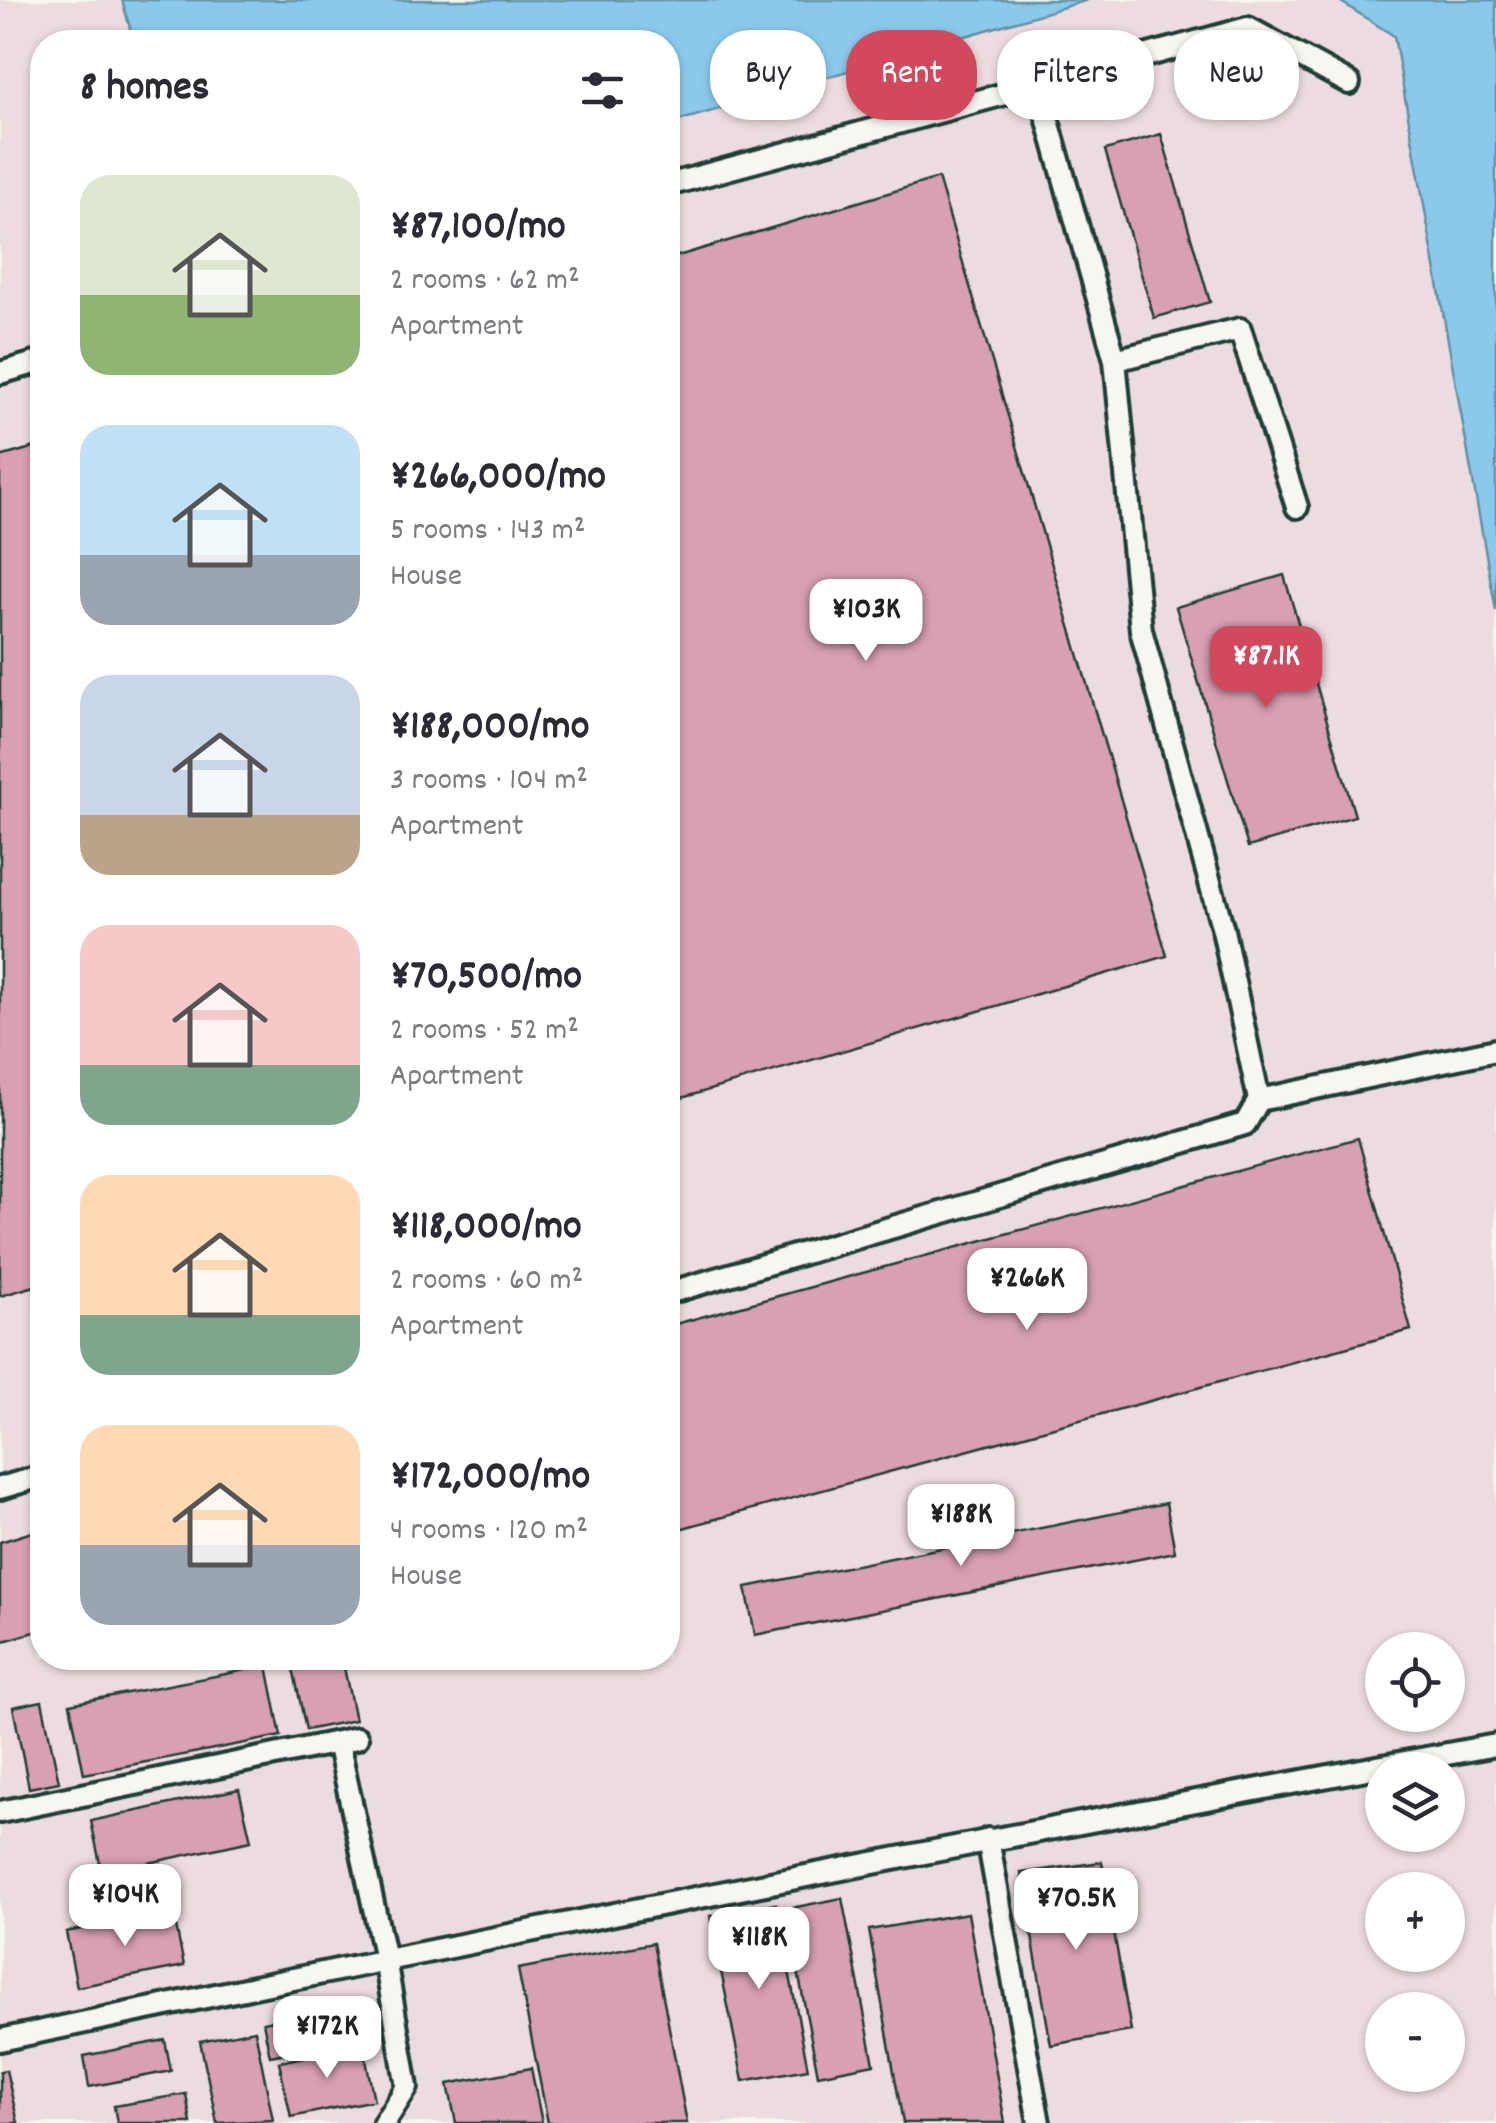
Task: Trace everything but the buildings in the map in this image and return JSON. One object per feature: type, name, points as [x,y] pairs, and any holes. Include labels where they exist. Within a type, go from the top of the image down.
[{"type":"lane","points":[[1154,54],[1248,28],[1350,83]]},
{"type":"lane","points":[[680,181],[997,96]]},
{"type":"lane","points":[[680,1289],[1245,1124],[1259,1100],[1223,930],[1141,630],[1116,360],[1048,120]]},
{"type":"lane","points":[[1116,360],[1240,329],[1297,507]]},
{"type":"lane","points":[[0,373],[30,364]]},
{"type":"lane","points":[[1259,1100],[1496,1050]]},
{"type":"lane","points":[[0,1488],[30,1479]]},
{"type":"lane","points":[[0,1812],[348,1740],[407,2087],[384,2123]]},
{"type":"lane","points":[[0,2040],[988,1839],[1496,1745]]},
{"type":"lane","points":[[988,1839],[1039,2123]]},
{"type":"shaded area","points":[[0,0],[122,0],[131,30],[30,30],[30,1670],[680,1670],[680,120],[710,112],[710,120],[826,120],[826,77],[846,71],[846,120],[977,120],[977,33],[1088,0],[1338,0],[1394,36],[1496,611],[1496,2123],[0,2123]]},
{"type":"water","points":[[122,0],[1088,0],[977,33],[846,30],[846,71],[826,77],[826,30],[710,30],[710,112],[680,120],[680,30],[131,30]]},
{"type":"water","points":[[1338,0],[1496,0],[1496,611],[1394,36]]}]
